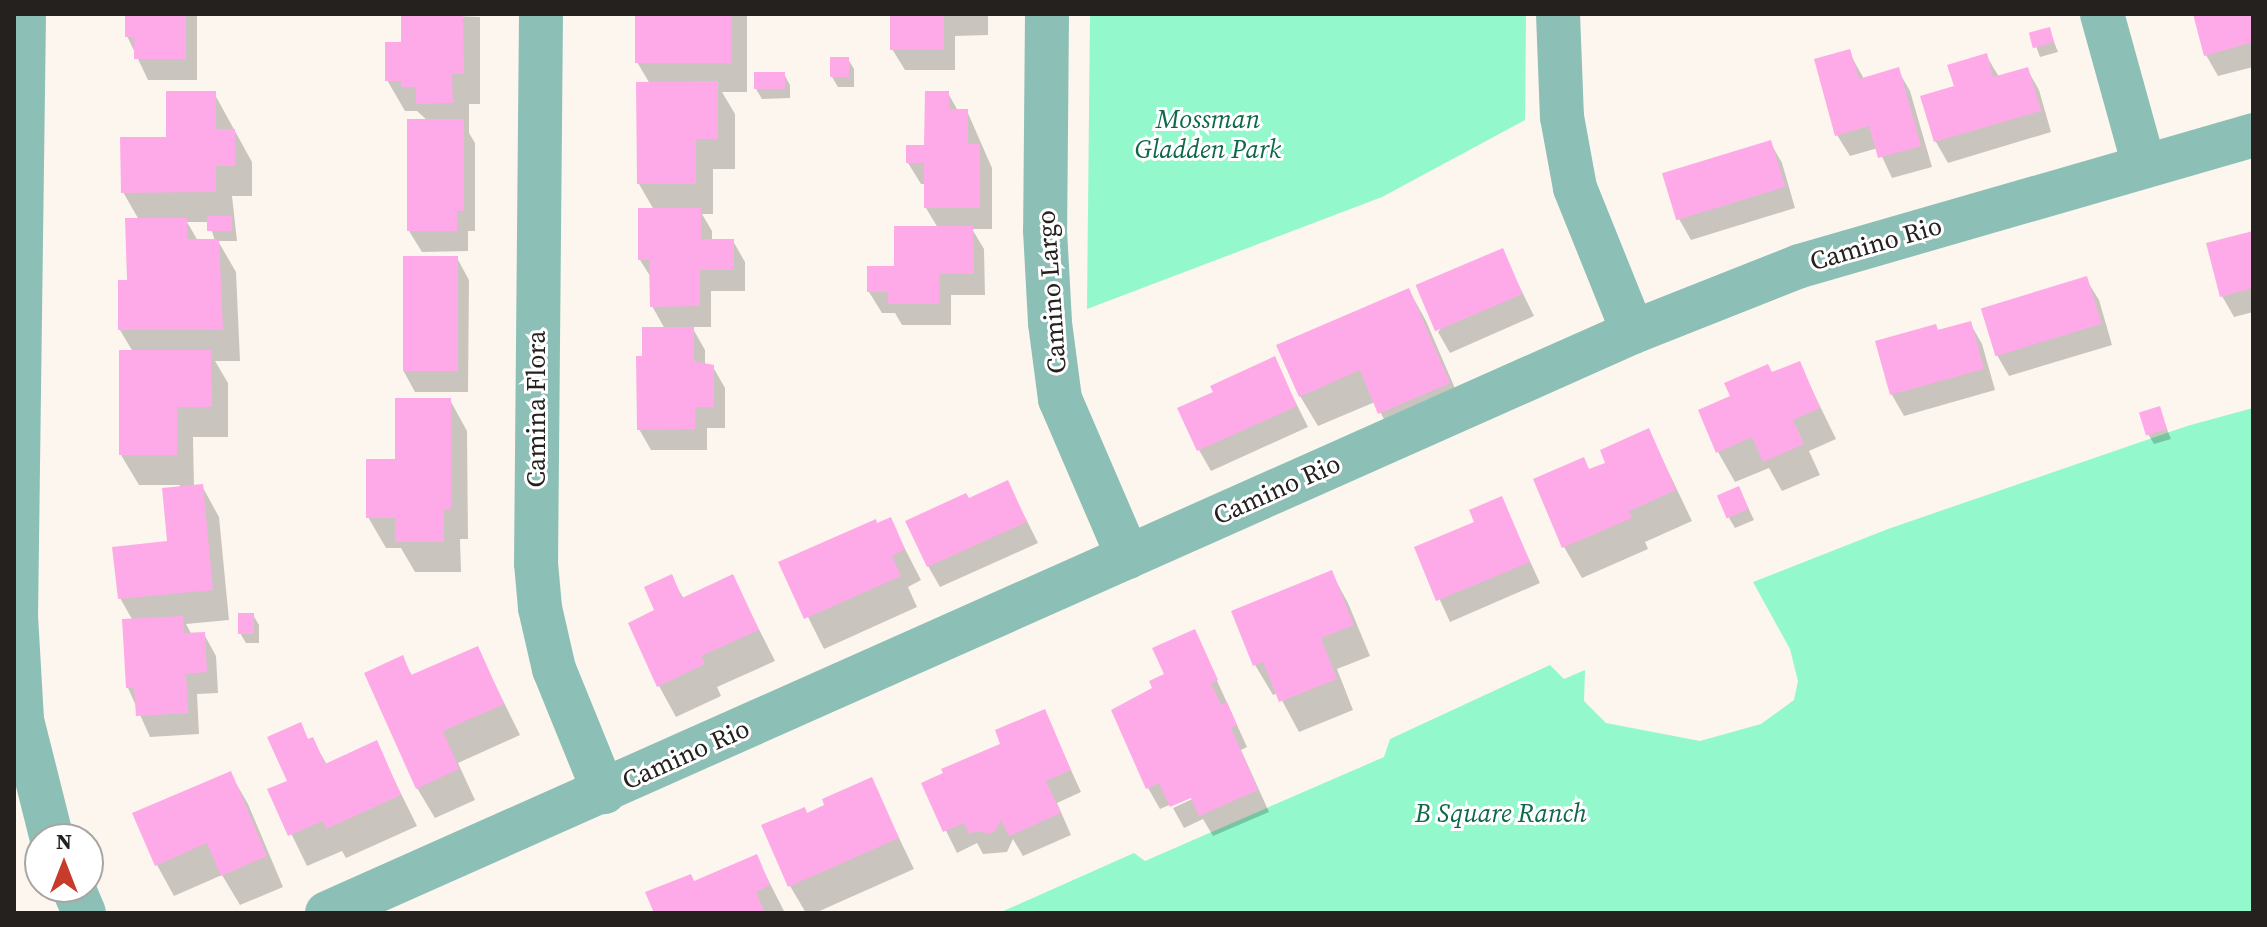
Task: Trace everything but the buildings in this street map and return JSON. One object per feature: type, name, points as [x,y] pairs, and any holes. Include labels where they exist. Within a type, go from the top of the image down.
[{"type":"street","points":[[24,14],[16,616],[22,720],[48,823]]},
{"type":"street","name":"Camina Flora","points":[[541,14],[536,548],[540,608],[554,669],[604,792]]},
{"type":"street","name":"Camino Largo","points":[[1047,14],[1045,230],[1050,323],[1060,399],[1128,557]]},
{"type":"street","points":[[1558,14],[1562,117],[1575,188],[1633,332]]},
{"type":"street","points":[[2102,14],[2144,165]]},
{"type":"street","name":"Camino Rio","points":[[327,913],[1633,332],[1800,266],[2253,135]]},
{"type":"green space","name":"Mossman Gladden Park","points":[[1090,14],[1526,14],[1525,120],[1382,197],[1087,309]]},
{"type":"green space","name":"B Square Ranch","points":[[2253,408],[2253,913],[999,913],[1134,853],[1145,861],[1384,757],[1390,739],[1550,665],[1564,679],[1585,670],[1584,701],[1606,723],[1700,741],[1761,724],[1794,700],[1798,681],[1790,649],[1753,582],[1888,529],[2187,426]]}]
